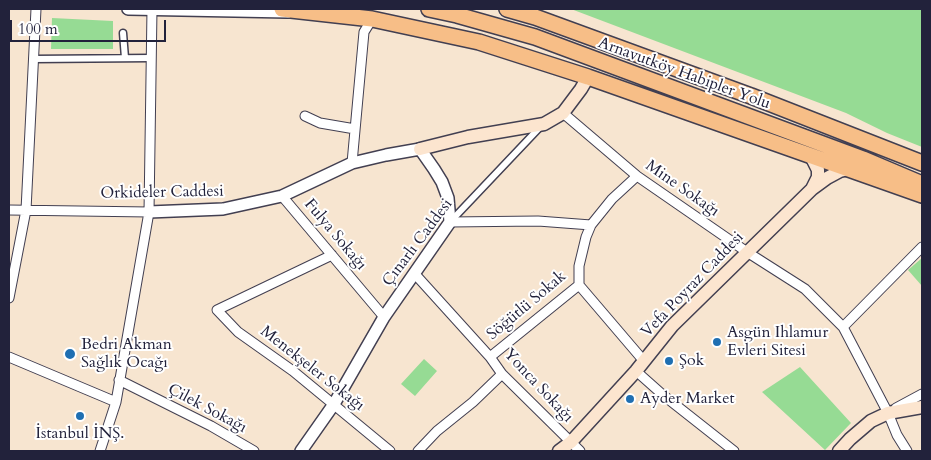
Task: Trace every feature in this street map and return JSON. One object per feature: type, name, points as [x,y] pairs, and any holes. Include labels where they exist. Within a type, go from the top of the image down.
[{"type":"highway","points":[[282,9],[372,19],[480,42],[588,77],[922,195]]},
{"type":"highway","name":"Arnavutköy Habipler Yolu","points":[[429,9],[535,38],[805,137],[922,184]]},
{"type":"highway","name":"Arnavutköy Habipler Yolu","points":[[507,9],[544,20],[741,92],[922,163]]},
{"type":"highway","points":[[665,104],[708,111],[755,127],[805,137]]},
{"type":"main road","name":"Çınarlı Caddesi","points":[[544,124],[563,113],[588,77]]},
{"type":"main road","name":"Orkideler Caddesi","points":[[420,149],[544,124]]},
{"type":"main road","points":[[811,156],[818,170],[818,177],[812,189]]},
{"type":"main road","name":"Vefa Poyraz Caddesi","points":[[559,451],[576,447],[672,326],[747,252],[812,189],[827,178],[848,169]]},
{"type":"main road","points":[[839,451],[871,421],[888,413],[922,407]]},
{"type":"street","points":[[9,298],[26,210],[36,9]]},
{"type":"street","points":[[128,9],[299,12]]},
{"type":"street","points":[[100,451],[116,402],[149,212],[152,9]]},
{"type":"street","points":[[352,163],[364,32],[372,19]]},
{"type":"street","points":[[123,33],[125,58]]},
{"type":"street","points":[[33,58],[152,58]]},
{"type":"street","name":"Mine Sokağı","points":[[563,113],[637,176],[747,252],[805,289],[843,327],[888,413],[897,435],[907,451]]},
{"type":"street","points":[[306,116],[320,123],[355,129]]},
{"type":"street","name":"Çınarlı Caddesi","points":[[301,451],[334,404],[384,317],[450,222],[544,124]]},
{"type":"street","points":[[420,149],[442,182],[448,198],[450,222],[538,221],[591,225]]},
{"type":"street","name":"Orkideler Caddesi","points":[[9,210],[149,212],[223,209],[282,196],[352,163],[420,149]]},
{"type":"street","name":"Söğütlü Sokak","points":[[490,357],[579,285],[579,266],[591,225],[612,199],[637,176]]},
{"type":"street","name":"Fulya Sokağı","points":[[282,196],[384,317]]},
{"type":"street","points":[[843,327],[922,246]]},
{"type":"street","name":"Menekşeler Sokağı","points":[[332,255],[217,310],[238,332],[262,348],[334,404],[390,451]]},
{"type":"street","name":"Yonca Sokağı","points":[[414,273],[490,357],[502,374],[576,447]]},
{"type":"street","points":[[579,285],[663,395],[734,451]]},
{"type":"street","points":[[9,357],[116,402]]},
{"type":"street","points":[[418,451],[437,431],[473,402],[502,374]]},
{"type":"street","name":"Çilek Sokağı","points":[[119,380],[211,426],[254,451]]},
{"type":"street","points":[[888,413],[922,394]]},
{"type":"green space","points":[[571,9],[922,9],[922,147],[887,133],[846,113]]},
{"type":"green space","points":[[52,18],[113,21],[113,49],[51,49]]},
{"type":"green space","points":[[922,258],[922,286],[908,270]]},
{"type":"green space","points":[[424,359],[437,371],[415,396],[401,384]]},
{"type":"green space","points":[[800,367],[851,423],[825,450],[762,392]]},
{"type":"place","name":"Asgün Ihlamur Evleri Sitesi","points":[[717,342]]},
{"type":"place","name":"Bedri Akman Sağlık Ocağı","points":[[70,354]]},
{"type":"place","name":"Şok","points":[[669,361]]},
{"type":"place","name":"Ayder Market","points":[[630,399]]},
{"type":"place","name":"İstanbul İNŞ.","points":[[80,416]]}]
